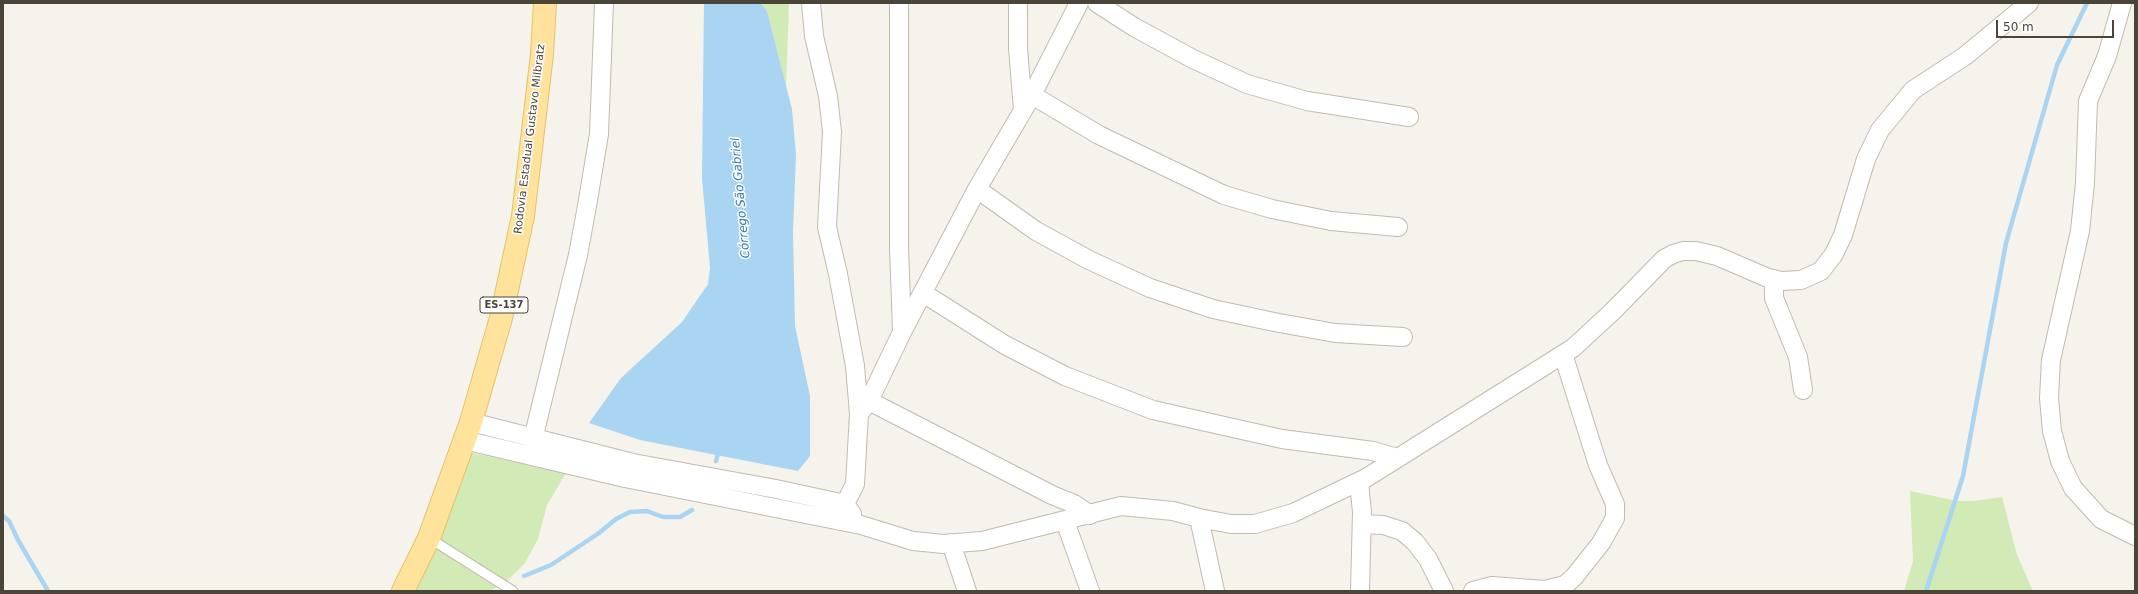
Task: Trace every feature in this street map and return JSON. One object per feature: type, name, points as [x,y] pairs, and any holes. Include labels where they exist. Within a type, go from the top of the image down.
[{"type":"main road","name":"Rodovia Estadual Gustavo Milbratz","points":[[403,591],[429,538],[468,431],[501,318],[523,216],[542,54],[544,3]]},
{"type":"street","points":[[533,439],[578,255],[599,134],[604,3]]},
{"type":"street","points":[[811,3],[814,36],[828,96],[832,132],[827,228],[838,274],[864,407],[855,484],[842,513]]},
{"type":"street","points":[[899,3],[899,247],[902,332]]},
{"type":"street","points":[[1018,3],[1018,48],[1027,102]]},
{"type":"street","points":[[864,407],[976,189],[1027,102],[1078,3]]},
{"type":"street","points":[[1097,3],[1134,27],[1193,59],[1247,84],[1307,101],[1409,117]]},
{"type":"street","points":[[468,431],[533,439],[633,463],[776,489],[842,513],[861,526],[913,541],[951,543],[982,541],[1121,506],[1173,511],[1231,524],[1255,524],[1292,513],[1359,482],[1573,348],[1612,312],[1664,259],[1673,254],[1683,251],[1717,256],[1774,279],[1801,280],[1821,271],[1834,254],[1843,235],[1866,159],[1880,130],[1913,90],[1965,56],[2029,3]]},
{"type":"street","points":[[2122,3],[2107,56],[2088,101],[2085,183],[2080,231],[2051,360],[2050,398],[2052,430],[2060,460],[2073,488],[2101,519],[2135,536]]},
{"type":"street","points":[[1027,102],[1224,195],[1272,209],[1331,221],[1398,227]]},
{"type":"street","points":[[976,189],[1043,235],[1089,260],[1157,290],[1213,309],[1274,322],[1335,333],[1403,337]]},
{"type":"street","points":[[1774,279],[1774,298],[1798,357],[1803,390]]},
{"type":"street","points":[[923,293],[1005,345],[1065,376],[1153,410],[1282,439],[1373,451],[1397,458]]},
{"type":"street","points":[[1473,591],[1492,586],[1544,590],[1565,585],[1574,577],[1601,543],[1615,518],[1615,504],[1598,465],[1563,354]]},
{"type":"street","points":[[864,407],[1045,492],[1074,504],[1090,514]]},
{"type":"street","points":[[468,431],[625,478],[842,513]]},
{"type":"street","points":[[1359,482],[1362,524],[1360,591]]},
{"type":"street","points":[[1199,518],[1215,591]]},
{"type":"street","points":[[1065,521],[1090,591]]},
{"type":"street","points":[[1362,524],[1391,527],[1406,534],[1415,542],[1428,559],[1444,591]]},
{"type":"street","points":[[951,543],[967,591]]},
{"type":"lane","points":[[429,538],[513,591]]},
{"type":"green space","points":[[761,3],[789,3],[786,87],[767,11]]},
{"type":"green space","points":[[472,453],[566,473],[547,505],[538,539],[525,563],[506,582],[490,591],[414,591],[433,553]]},
{"type":"green space","points":[[1910,491],[1957,501],[1974,501],[2002,497],[2017,555],[2033,591],[1904,591],[1913,561]]},
{"type":"water","points":[[704,3],[761,3],[767,11],[792,109],[796,155],[793,232],[795,326],[810,396],[810,456],[798,471],[640,440],[589,423],[621,378],[682,322],[708,284],[710,268],[702,178]]},
{"type":"waterway","points":[[1926,591],[1963,476],[2006,243],[2057,65],[2087,3]]},
{"type":"waterway","name":"Córrego São Gabriel","points":[[716,461],[719,450]]},
{"type":"waterway","name":"Córrego São Gabriel","points":[[524,576],[551,565],[599,533],[616,519],[630,512],[647,511],[663,517],[680,517],[692,510]]},
{"type":"waterway","points":[[3,516],[9,521],[18,540],[48,591]]}]
